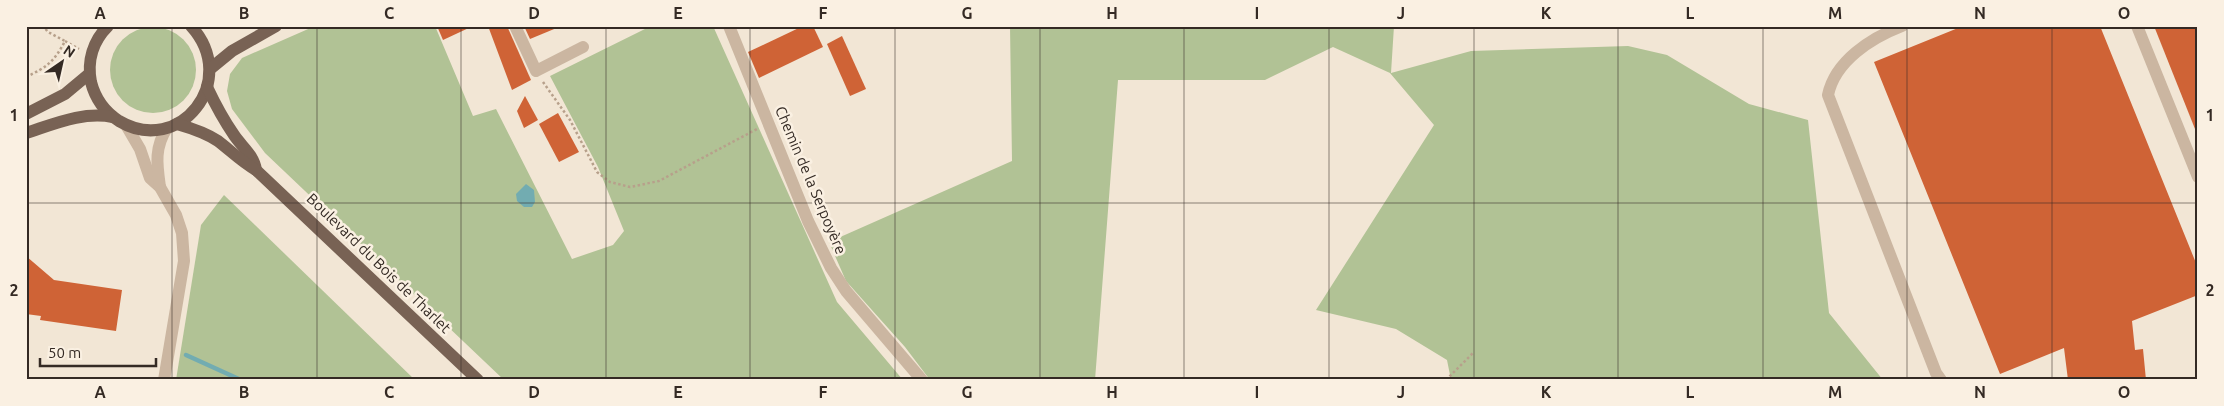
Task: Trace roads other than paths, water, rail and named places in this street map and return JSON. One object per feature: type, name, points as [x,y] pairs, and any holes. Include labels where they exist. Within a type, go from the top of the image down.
[{"type":"main road","points":[[172,126],[194,111],[208,87],[210,68],[207,52],[200,36],[191,26]]},
{"type":"main road","points":[[210,68],[232,51],[276,26]]},
{"type":"main road","points":[[102,29],[91,57],[90,74],[93,90],[101,105],[113,117],[126,125]]},
{"type":"main road","points":[[26,114],[66,94],[90,74]]},
{"type":"main road","name":"Boulevard du Bois de Tharlet","points":[[208,87],[218,111],[255,161],[256,170]]},
{"type":"main road","points":[[26,133],[86,116],[102,115],[113,117]]},
{"type":"main road","name":"Boulevard du Bois de Tharlet","points":[[126,125],[148,130],[172,126],[198,130],[216,140],[244,163],[256,170],[478,380]]},
{"type":"street","points":[[515,26],[536,71],[583,47]]},
{"type":"street","name":"Chemin de la Serpoyère","points":[[729,26],[808,221],[831,268],[846,290],[922,380]]},
{"type":"street","points":[[2137,26],[2198,177]]},
{"type":"street","points":[[1895,27],[1849,58],[1831,84],[1828,95],[1936,373],[1942,380]]},
{"type":"street","points":[[126,125],[140,149],[150,178],[160,188],[176,214],[182,234],[184,261],[164,380]]},
{"type":"street","points":[[160,188],[157,150],[160,139],[172,126]]},
{"type":"water","points":[[526,184],[534,190],[535,202],[532,207],[524,207],[517,201],[516,194]]},
{"type":"waterway","points":[[186,355],[241,380]]}]
